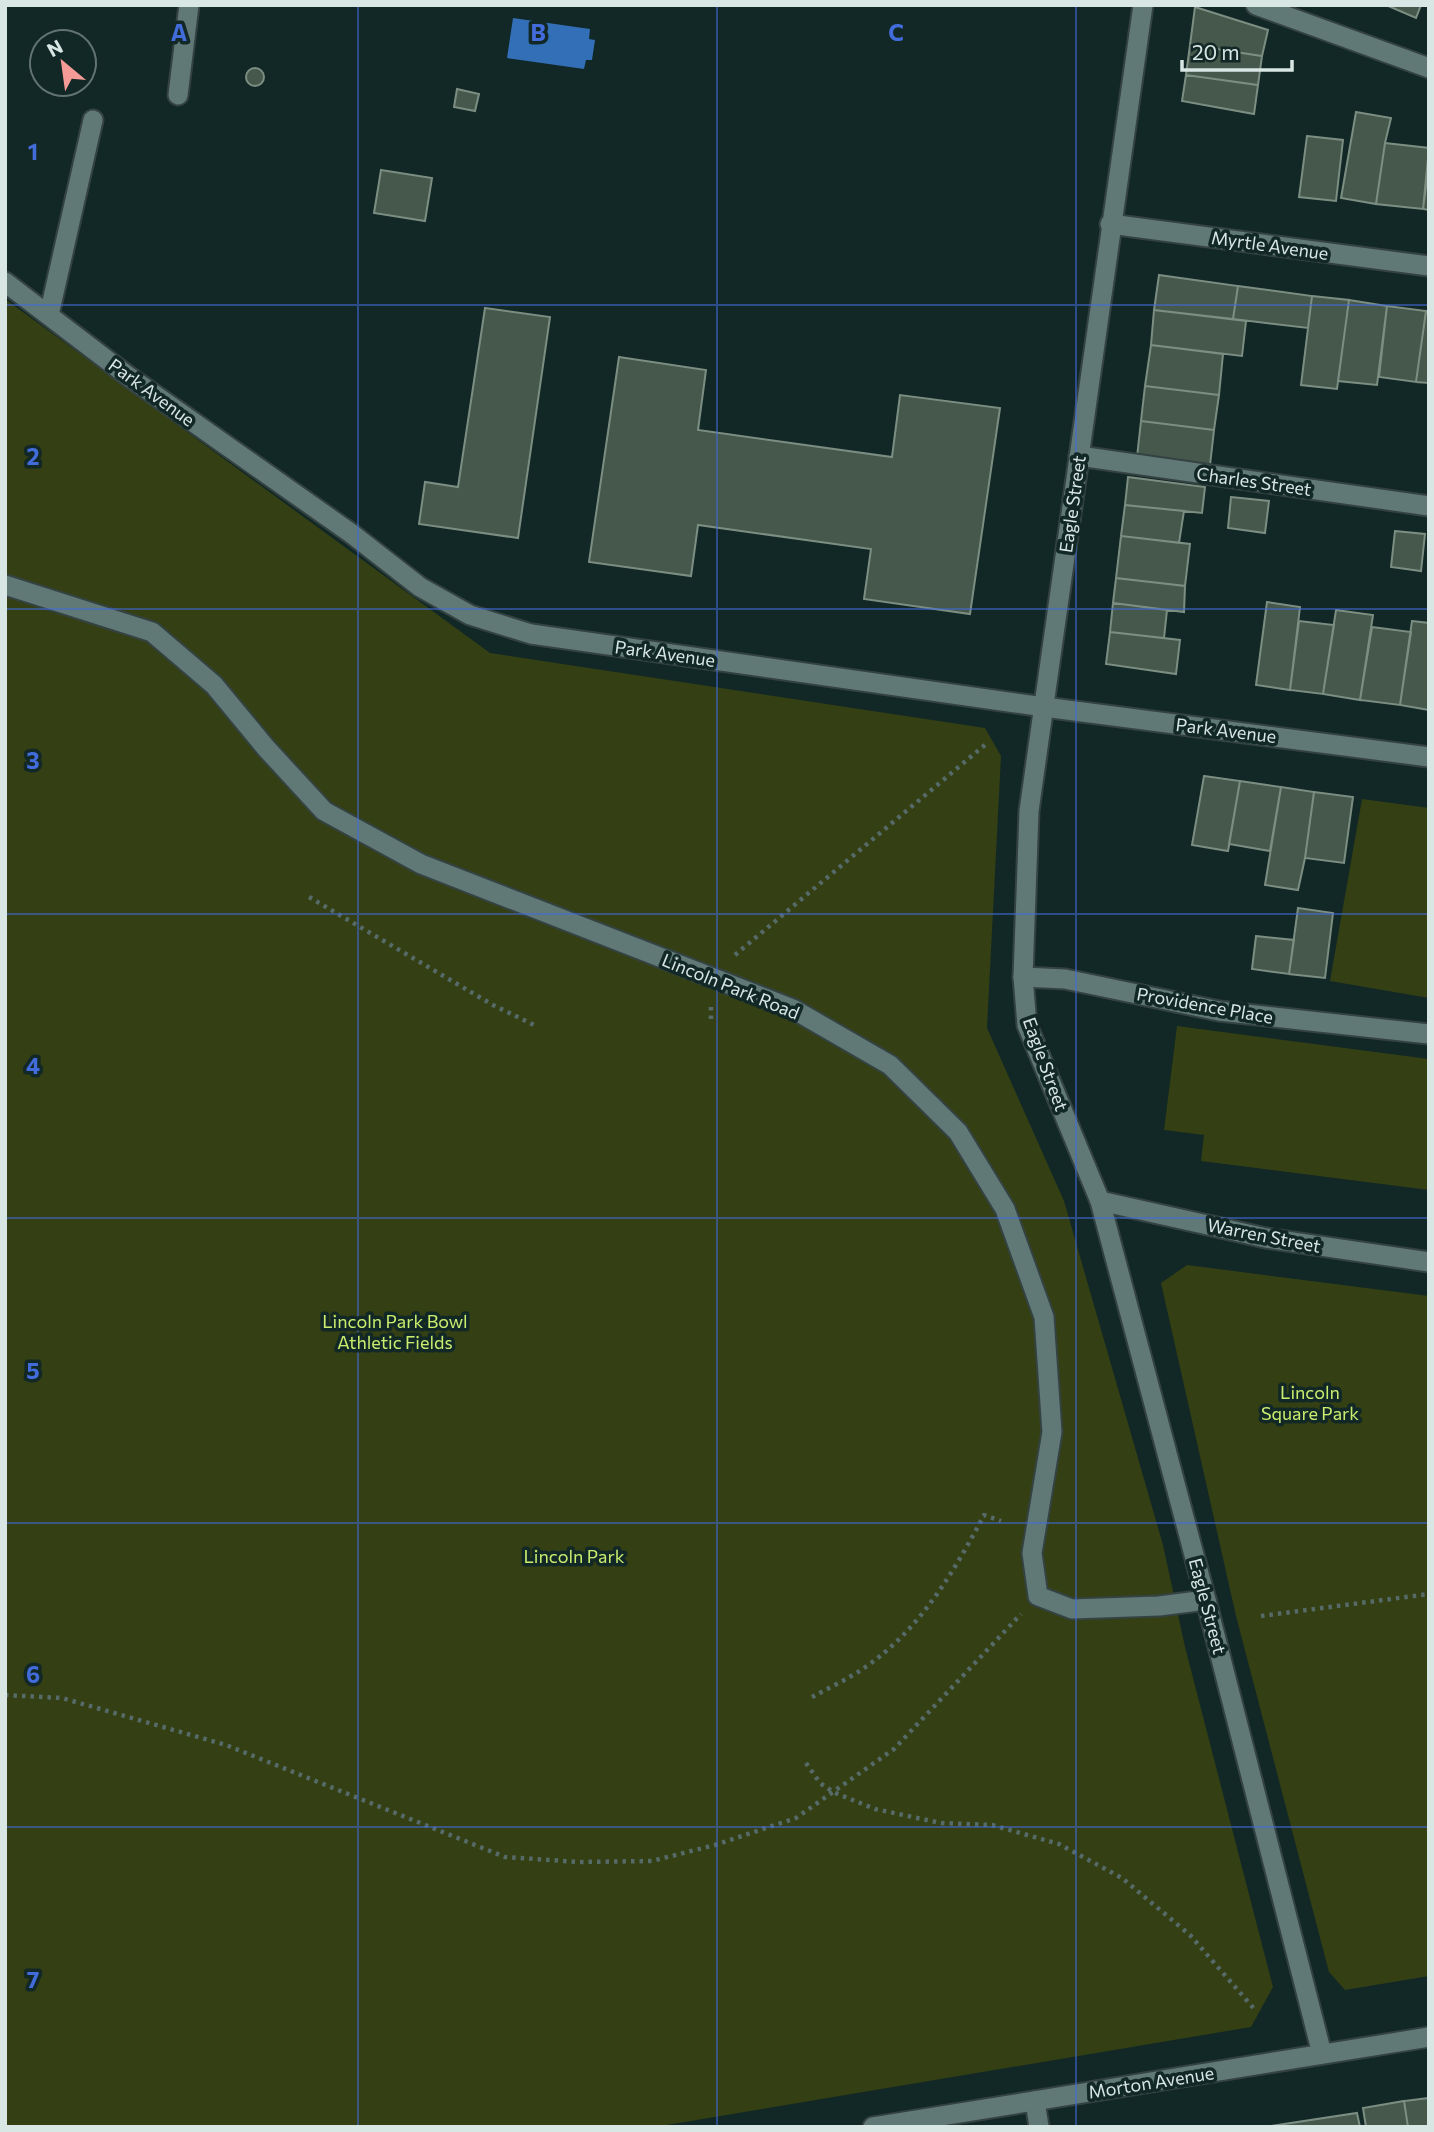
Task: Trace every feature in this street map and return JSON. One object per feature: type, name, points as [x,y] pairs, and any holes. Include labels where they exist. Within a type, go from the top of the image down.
[{"type":"street","points":[[178,95],[189,5]]},
{"type":"street","name":"Eagle Street","points":[[1143,5],[1029,811],[1023,977],[1027,1025],[1101,1201],[1322,2054]]},
{"type":"street","points":[[1256,5],[1429,68]]},
{"type":"street","points":[[48,315],[93,120]]},
{"type":"street","name":"Myrtle Avenue","points":[[1110,224],[1429,266]]},
{"type":"street","name":"Park Avenue","points":[[5,282],[128,376],[352,534],[420,587],[470,615],[531,634],[1044,707],[1429,757]]},
{"type":"street","name":"Charles Street","points":[[1079,456],[1429,506]]},
{"type":"street","name":"Lincoln Park Road","points":[[5,586],[152,632],[214,685],[266,748],[324,811],[421,864],[793,1009],[890,1065],[958,1132],[1005,1209],[1044,1317],[1052,1432],[1032,1553],[1038,1596]]},
{"type":"street","name":"Providence Place","points":[[1023,977],[1065,979],[1219,1011],[1429,1034]]},
{"type":"street","name":"Warren Street","points":[[1101,1201],[1266,1238],[1429,1262]]},
{"type":"street","points":[[1038,1596],[1072,1609],[1158,1606],[1206,1600]]},
{"type":"street","name":"Morton Avenue","points":[[873,2127],[1429,2037]]},
{"type":"street","points":[[1035,2101],[1039,2127]]},
{"type":"path","points":[[709,977],[986,744]]},
{"type":"path","points":[[309,897],[493,1005],[536,1026]]},
{"type":"path","points":[[811,1697],[865,1668],[911,1626],[937,1595],[966,1550],[984,1515],[1001,1521]]},
{"type":"path","points":[[1261,1616],[1429,1594]]},
{"type":"path","points":[[5,1695],[62,1698],[226,1745],[505,1857],[579,1862],[652,1861],[715,1845],[796,1818],[894,1749],[1038,1596]]},
{"type":"path","points":[[806,1763],[820,1783],[833,1792],[875,1809],[941,1823],[992,1825],[1059,1844],[1122,1878],[1190,1935],[1256,2011]]},
{"type":"green space","name":"Lincoln Park","points":[[5,299],[490,653],[985,728],[1001,756],[987,1028],[1064,1201],[1163,1545],[1185,1647],[1273,1987],[1251,2027],[655,2127],[5,2127]]},
{"type":"green space","points":[[1362,799],[1429,808],[1429,998],[1330,981]]},
{"type":"green space","points":[[1177,1026],[1429,1059],[1429,1190],[1201,1161],[1204,1135],[1164,1130]]},
{"type":"green space","name":"Lincoln Square Park","points":[[1187,1265],[1429,1296],[1429,1976],[1345,1990],[1329,1972],[1236,1616],[1161,1283]]},
{"type":"water","points":[[513,18],[590,29],[589,39],[595,40],[592,60],[586,60],[584,69],[507,58]]},
{"type":"building","points":[[1386,5],[1421,5],[1416,18]]},
{"type":"building","points":[[1195,7],[1268,30],[1262,56],[1190,45]]},
{"type":"building","points":[[1190,45],[1262,56],[1258,85],[1186,75]]},
{"type":"building","points":[[255,68],[262,70],[262,84],[255,86],[248,84],[246,77],[248,70]]},
{"type":"building","points":[[1186,75],[1258,85],[1254,114],[1182,101]]},
{"type":"building","points":[[457,89],[479,94],[475,111],[454,107]]},
{"type":"building","points":[[1356,112],[1391,118],[1376,204],[1341,198]]},
{"type":"building","points":[[1307,136],[1343,140],[1336,201],[1299,197]]},
{"type":"building","points":[[1385,143],[1429,148],[1423,209],[1376,204]]},
{"type":"building","points":[[1429,164],[1429,210],[1423,209]]},
{"type":"building","points":[[381,170],[432,178],[425,221],[374,213]]},
{"type":"building","points":[[1159,275],[1238,286],[1233,319],[1154,310]]},
{"type":"building","points":[[1238,286],[1312,296],[1308,328],[1233,319]]},
{"type":"building","points":[[1312,296],[1349,300],[1337,389],[1301,385]]},
{"type":"building","points":[[1349,300],[1387,306],[1377,385],[1338,381]]},
{"type":"building","points":[[1387,306],[1426,311],[1416,382],[1379,377]]},
{"type":"building","points":[[485,308],[550,317],[518,538],[419,524],[425,482],[458,487]]},
{"type":"building","points":[[1154,310],[1246,321],[1242,356],[1151,345]]},
{"type":"building","points":[[1426,311],[1429,312],[1429,383],[1416,382]]},
{"type":"building","points":[[1151,345],[1223,354],[1219,395],[1145,386]]},
{"type":"building","points":[[619,357],[706,370],[698,430],[892,457],[900,395],[1000,408],[970,614],[864,599],[871,549],[698,525],[691,576],[589,562]]},
{"type":"building","points":[[1145,386],[1219,395],[1214,430],[1141,421]]},
{"type":"building","points":[[1141,421],[1214,430],[1210,465],[1137,457]]},
{"type":"building","points":[[1128,477],[1205,487],[1202,513],[1125,505]]},
{"type":"building","points":[[1231,497],[1269,501],[1265,533],[1228,528]]},
{"type":"building","points":[[1125,505],[1184,511],[1179,543],[1121,536]]},
{"type":"building","points":[[1395,531],[1425,534],[1421,571],[1391,567]]},
{"type":"building","points":[[1121,536],[1190,544],[1185,586],[1116,578]]},
{"type":"building","points":[[1116,578],[1185,586],[1184,612],[1113,603]]},
{"type":"building","points":[[1267,602],[1300,607],[1290,690],[1256,685]]},
{"type":"building","points":[[1113,603],[1167,610],[1164,638],[1110,632]]},
{"type":"building","points":[[1336,610],[1373,615],[1360,700],[1323,694]]},
{"type":"building","points":[[1299,621],[1334,625],[1323,694],[1290,690]]},
{"type":"building","points":[[1412,621],[1429,623],[1429,710],[1400,705]]},
{"type":"building","points":[[1372,627],[1411,632],[1400,705],[1360,700]]},
{"type":"building","points":[[1110,632],[1180,640],[1176,674],[1106,664]]},
{"type":"building","points":[[1204,776],[1240,781],[1228,851],[1192,845]]},
{"type":"building","points":[[1240,781],[1281,787],[1270,851],[1229,844]]},
{"type":"building","points":[[1281,787],[1314,792],[1298,890],[1265,885]]},
{"type":"building","points":[[1314,792],[1353,797],[1344,863],[1305,858]]},
{"type":"building","points":[[1298,908],[1333,913],[1325,978],[1289,974]]},
{"type":"building","points":[[1256,936],[1294,940],[1289,974],[1252,969]]},
{"type":"building","points":[[1429,2098],[1429,2127],[1408,2127],[1404,2101]]},
{"type":"building","points":[[1404,2101],[1408,2127],[1366,2127],[1363,2108]]},
{"type":"building","points":[[1357,2113],[1360,2127],[1271,2126]]},
{"type":"park label","name":"Lincoln Park Bowl Athletic Fields","points":[[395,1331]]}]
